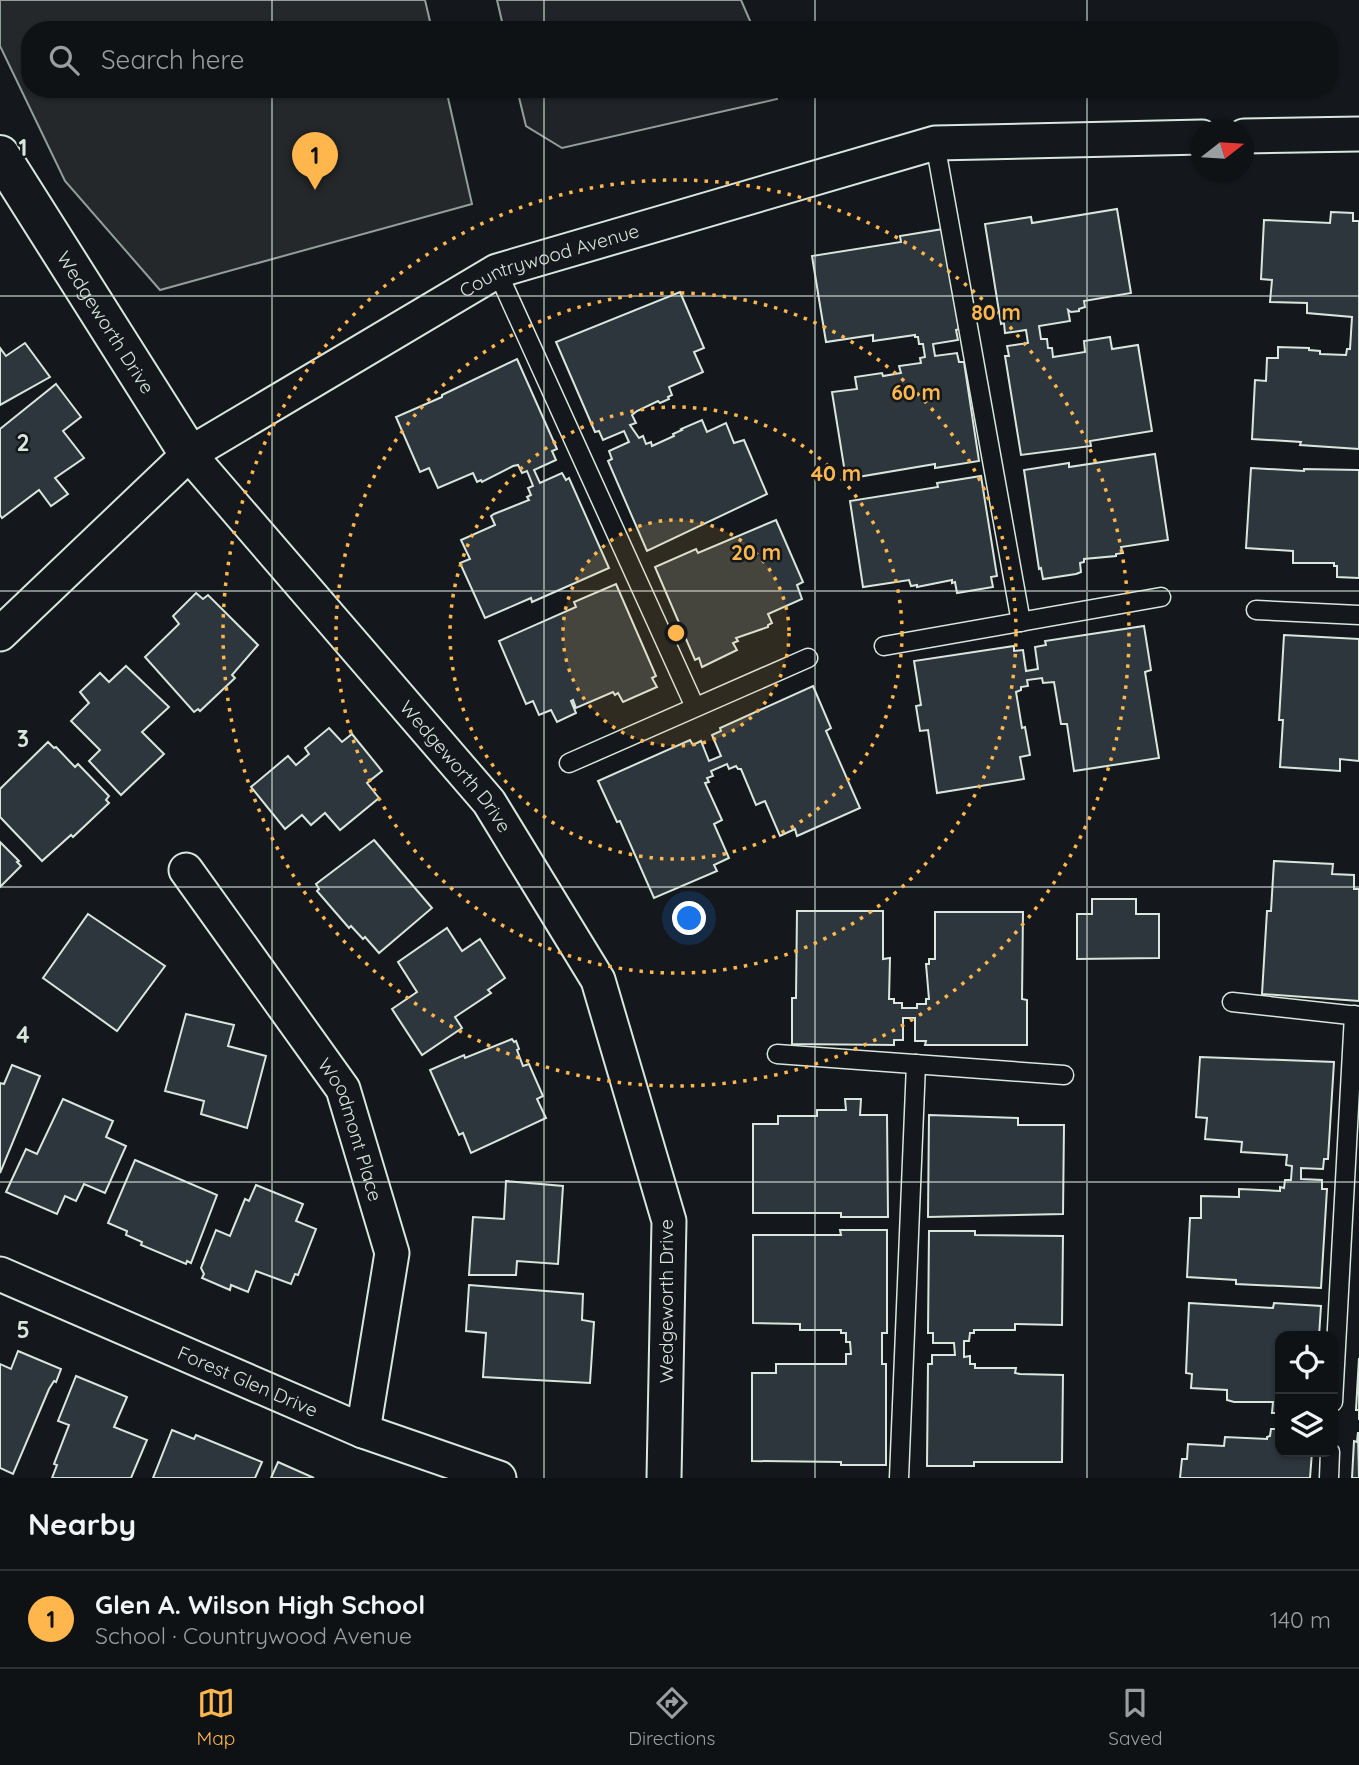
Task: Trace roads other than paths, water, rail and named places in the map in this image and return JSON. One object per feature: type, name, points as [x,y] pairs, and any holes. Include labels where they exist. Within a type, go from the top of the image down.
[{"type":"street","points":[[1254,136],[1359,134]]},
{"type":"street","name":"Countrywood Avenue","points":[[0,634],[189,454],[497,271],[936,143],[1191,137]]},
{"type":"street","name":"Wedgeworth Drive","points":[[0,155],[189,454],[489,802],[598,980],[669,1221],[664,1478]]},
{"type":"street","name":"Woodmont Place","points":[[186,870],[343,1089],[392,1253],[363,1431]]},
{"type":"street","name":"Forest Glen Drive","points":[[0,1274],[363,1431],[499,1478]]},
{"type":"lane","points":[[936,143],[1021,622]]},
{"type":"lane","points":[[497,271],[695,707]]},
{"type":"lane","points":[[884,646],[1161,597]]},
{"type":"lane","points":[[1256,610],[1359,615]]},
{"type":"lane","points":[[569,763],[808,658]]},
{"type":"lane","points":[[1232,1002],[1356,1015],[1333,1394]]},
{"type":"lane","points":[[777,1054],[1064,1074]]},
{"type":"lane","points":[[899,1478],[916,1064]]},
{"type":"lane","points":[[1329,1478],[1330,1457]]},
{"type":"place","name":"Glen A. Wilson High School","points":[[315,190]]}]
